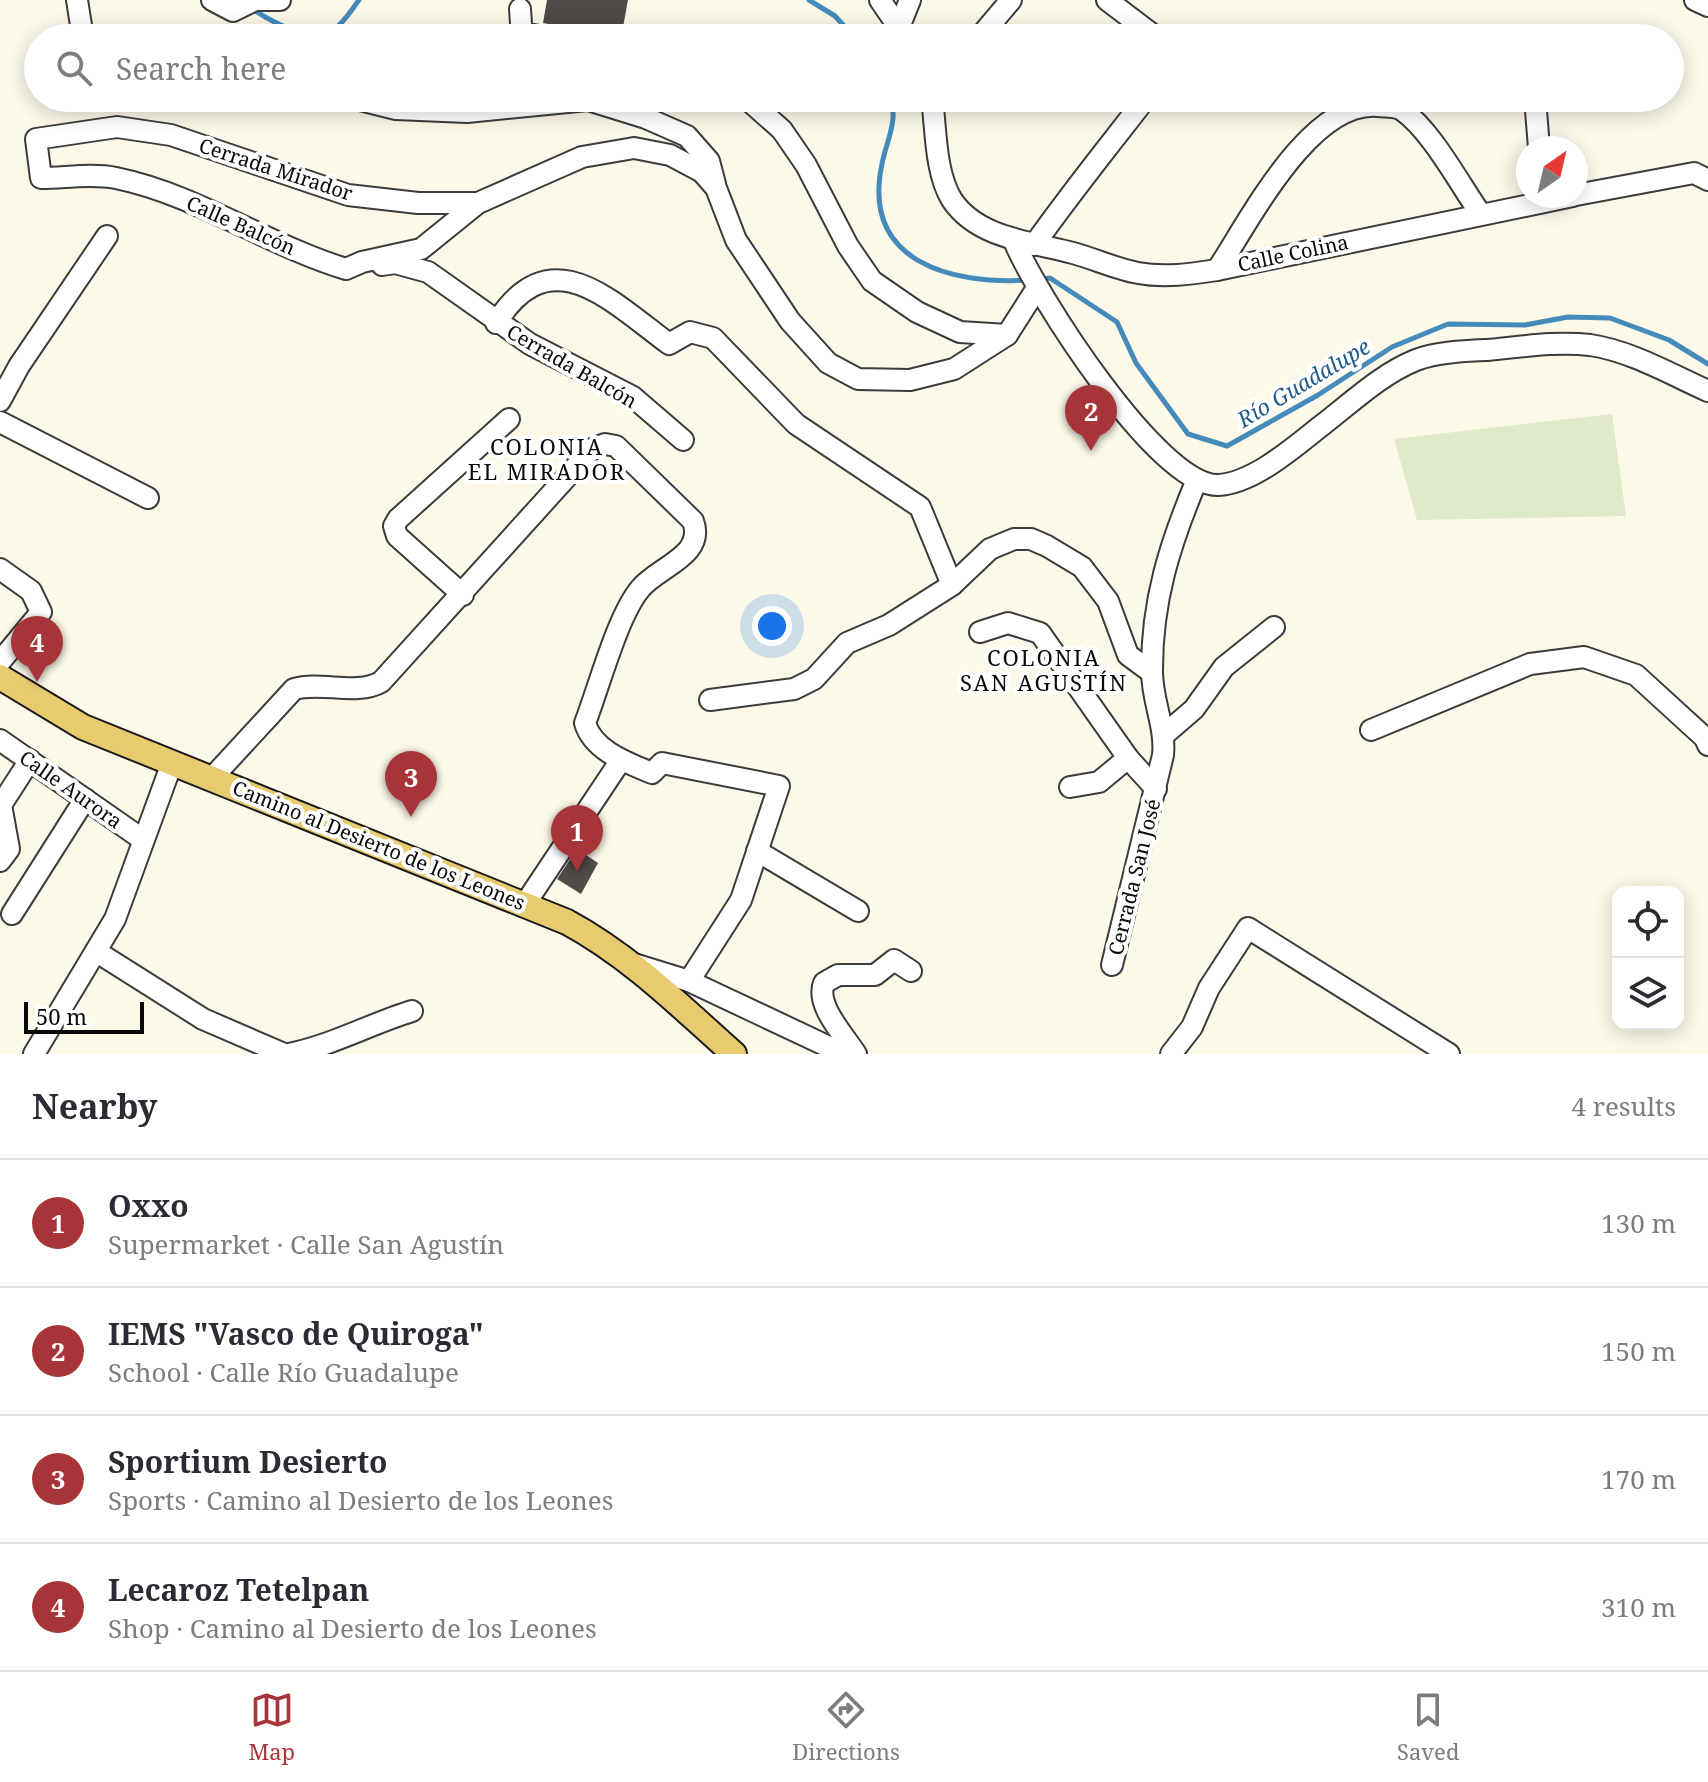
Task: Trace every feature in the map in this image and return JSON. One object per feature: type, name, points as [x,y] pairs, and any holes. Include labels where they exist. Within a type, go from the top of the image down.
[{"type":"main road","name":"Camino al Desierto de los Leones","points":[[0,677],[83,727],[525,904],[604,942],[734,1054]]},
{"type":"street","points":[[77,0],[81,24]]},
{"type":"street","points":[[212,0],[217,5],[236,9],[255,0],[280,0]]},
{"type":"street","points":[[880,0],[898,24]]},
{"type":"street","points":[[905,24],[910,0]]},
{"type":"street","points":[[991,24],[1011,0]]},
{"type":"street","points":[[1107,0],[1139,24]]},
{"type":"street","points":[[1695,0],[1708,6]]},
{"type":"street","points":[[520,9],[521,24]]},
{"type":"street","points":[[627,112],[687,136],[709,161],[736,240],[790,321],[828,363],[858,379],[910,380],[954,369],[1007,335],[1033,282]]},
{"type":"street","points":[[762,112],[782,130],[806,165],[848,246],[872,281],[917,312],[960,332],[1007,335]]},
{"type":"street","name":"Calle Colina","points":[[934,112],[945,188],[970,218],[1024,243],[1139,274],[1176,276],[1217,270],[1516,205]]},
{"type":"street","points":[[1136,112],[1113,144],[1090,165],[1024,243],[1033,282],[1126,415],[1170,464],[1196,482],[1220,485],[1267,467],[1382,379],[1417,360],[1432,357],[1560,343],[1590,345],[1621,353],[1708,391]]},
{"type":"street","points":[[1217,270],[1282,172],[1326,121],[1347,112]]},
{"type":"street","points":[[1404,112],[1416,123],[1480,213]]},
{"type":"street","points":[[1536,112],[1538,136]]},
{"type":"street","name":"Cerrada Mirador","points":[[146,186],[112,177],[41,178],[36,139],[117,127],[171,135],[348,195],[418,203],[478,203]]},
{"type":"street","points":[[341,268],[421,249],[478,203],[582,157],[634,148],[670,155],[702,172],[716,188]]},
{"type":"street","name":"Calle Colina","points":[[1588,193],[1694,173],[1707,174]]},
{"type":"street","name":"Calle Balcón","points":[[146,186],[219,212],[341,268]]},
{"type":"street","points":[[0,401],[19,366],[107,236]]},
{"type":"street","points":[[341,268],[395,263],[428,272],[496,323],[520,293],[551,278],[578,284],[617,305],[669,344],[690,332],[713,338],[796,424],[920,507],[952,585]]},
{"type":"street","name":"Cerrada Balcón","points":[[496,323],[633,397],[683,440]]},
{"type":"street","points":[[463,595],[397,536],[394,526],[398,519],[509,419]]},
{"type":"street","points":[[0,422],[148,498]]},
{"type":"street","points":[[212,778],[294,689],[308,685],[366,688],[381,682],[592,449],[605,444],[616,446],[693,521],[695,543],[681,558],[654,575],[629,606],[585,723],[592,738],[621,760],[652,773],[662,763],[779,786],[741,900],[689,981]]},
{"type":"street","points":[[1196,482],[1168,548],[1160,586],[1151,672],[1165,734],[1194,709],[1224,667],[1274,627]]},
{"type":"street","points":[[710,700],[794,689],[814,679],[847,643],[889,625],[952,585],[990,549],[1014,539],[1031,539],[1082,567],[1108,601],[1128,655],[1151,672]]},
{"type":"street","points":[[0,569],[31,591],[41,612],[0,662]]},
{"type":"street","points":[[980,632],[1008,623],[1040,633],[1128,758],[1156,789]]},
{"type":"street","points":[[1371,730],[1530,664],[1584,657],[1636,675],[1705,738],[1708,745]]},
{"type":"street","name":"Cerrada San José","points":[[1112,965],[1156,789],[1165,734]]},
{"type":"street","name":"Calle Aurora","points":[[0,740],[142,839]]},
{"type":"street","points":[[1070,787],[1099,782],[1128,758]]},
{"type":"street","points":[[0,861],[9,849],[1,805],[30,760]]},
{"type":"street","points":[[525,904],[621,760]]},
{"type":"street","points":[[34,1054],[115,919],[172,763]]},
{"type":"street","points":[[12,914],[85,799]]},
{"type":"street","points":[[757,851],[858,911]]},
{"type":"street","points":[[1171,1054],[1192,1027],[1209,988],[1248,928],[1449,1054]]},
{"type":"street","points":[[97,952],[203,1019],[287,1054],[324,1047],[376,1022],[412,1011]]},
{"type":"street","points":[[856,1054],[821,999],[824,983],[838,975],[875,975],[894,960],[911,971]]},
{"type":"street","points":[[632,964],[689,981],[844,1054]]},
{"type":"green space","points":[[1612,414],[1626,516],[1417,520],[1394,439]]},
{"type":"building","points":[[547,0],[628,0],[624,24],[543,23]]},
{"type":"building","points":[[577,849],[598,863],[581,894],[557,879]]},
{"type":"waterway","name":"Río Guadalupe","points":[[340,24],[359,0]]},
{"type":"waterway","name":"Río Guadalupe","points":[[809,0],[842,24]]},
{"type":"waterway","name":"Río Guadalupe","points":[[251,8],[280,24]]},
{"type":"waterway","name":"Río Guadalupe","points":[[893,112],[879,197],[885,224],[899,245],[918,261],[943,271],[970,278],[1029,280]]},
{"type":"waterway","name":"Río Guadalupe","points":[[1039,279],[1050,278],[1117,322],[1136,363],[1188,434],[1227,446],[1318,395],[1392,347],[1448,324],[1525,325],[1568,317],[1610,318],[1669,340],[1708,364]]},
{"type":"place","name":"IEMS \"Vasco de Quiroga\"","points":[[1091,451]]},
{"type":"place","name":"Lecaroz Tetelpan","points":[[37,682]]},
{"type":"place","name":"Sportium Desierto","points":[[411,817]]},
{"type":"place","name":"Oxxo","points":[[577,871]]},
{"type":"district","name":"COLONIA EL MIRADOR","points":[[547,458]]},
{"type":"district","name":"COLONIA SAN AGUSTÍN","points":[[1044,670]]}]
